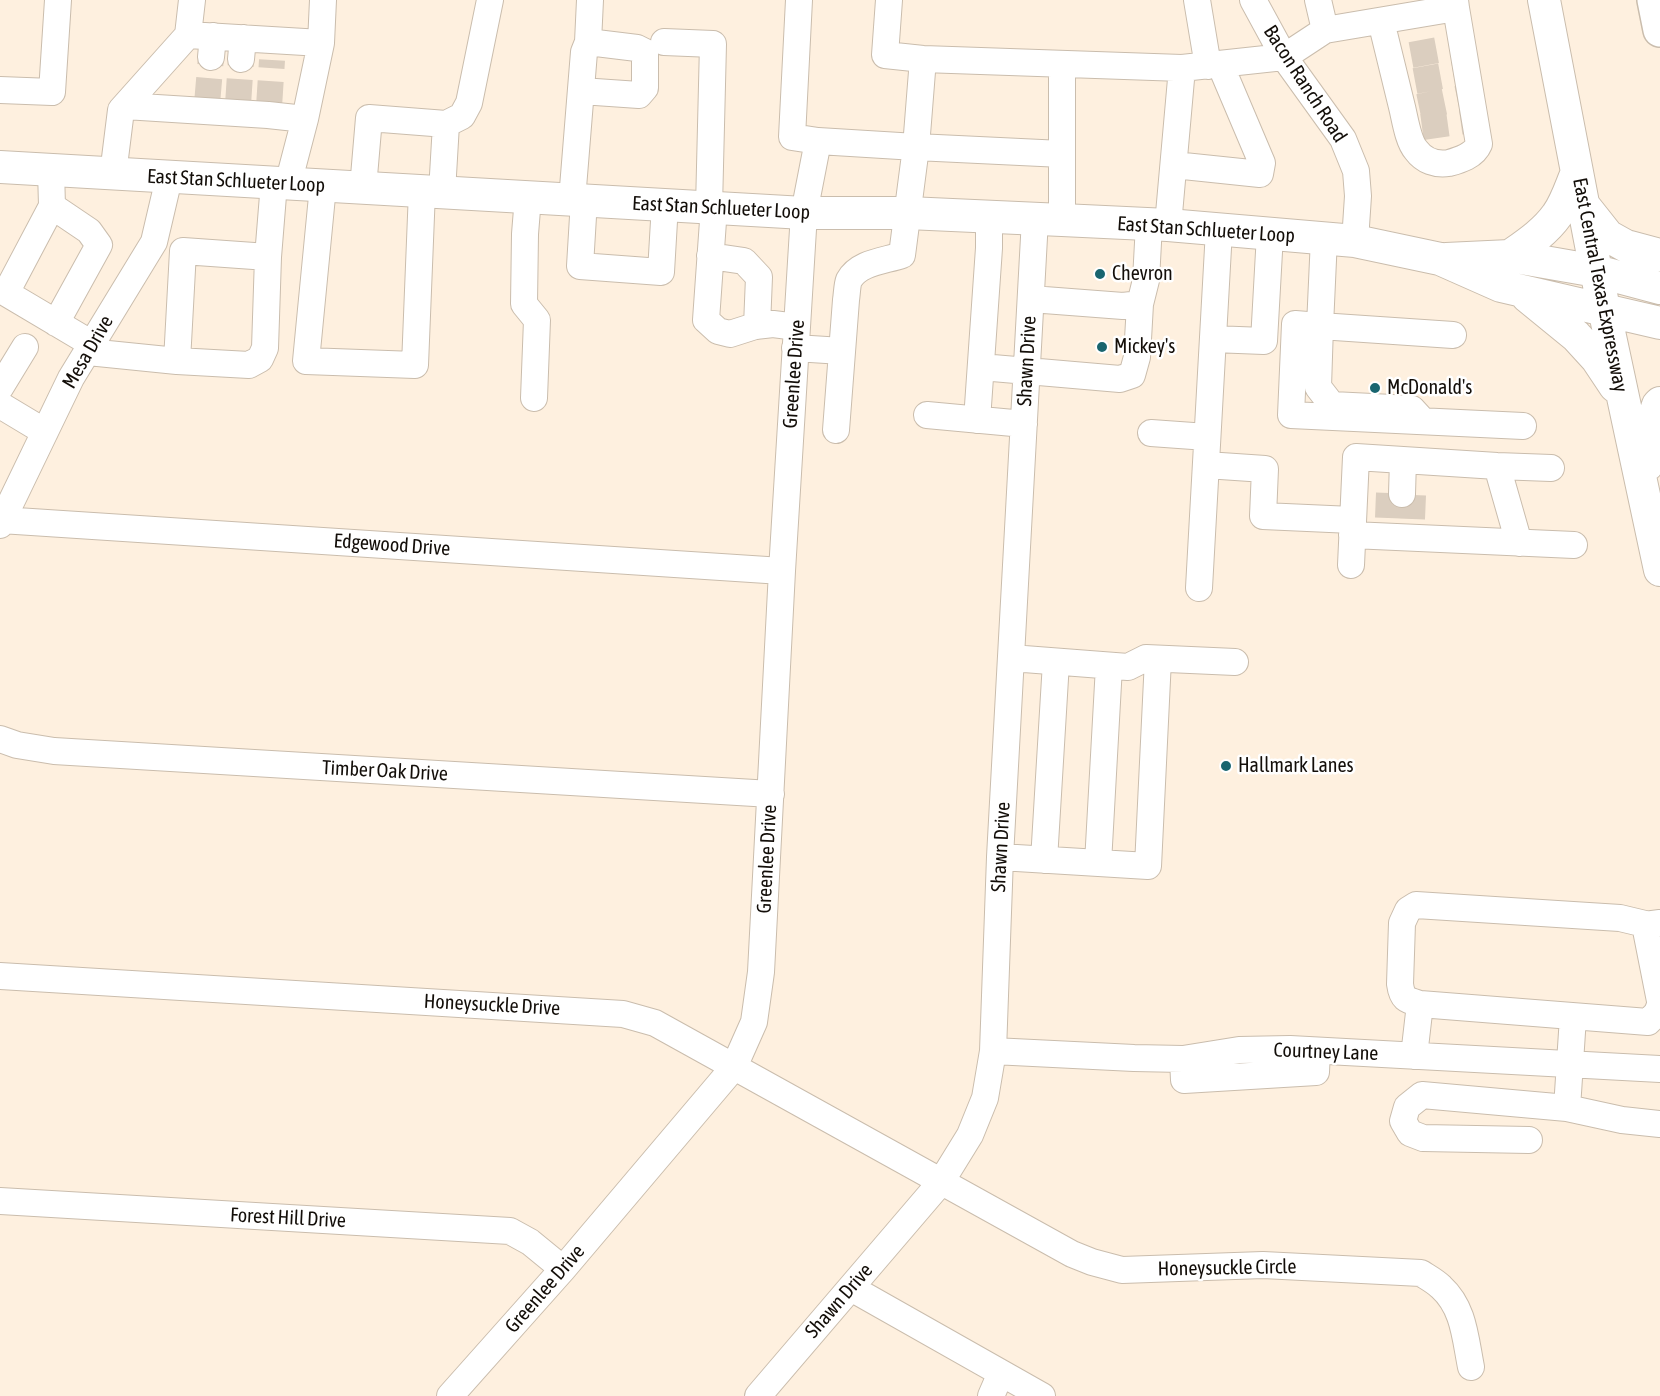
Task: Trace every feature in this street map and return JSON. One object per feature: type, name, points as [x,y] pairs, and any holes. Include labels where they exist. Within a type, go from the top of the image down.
[{"type":"highway","points":[[1654,0],[1660,30]]},
{"type":"main road","name":"East Central Texas Expressway","points":[[1544,0],[1596,271],[1660,570]]},
{"type":"main road","name":"East Stan Schlueter Loop","points":[[0,167],[804,213],[908,213],[1048,219],[1324,238],[1355,241],[1440,259],[1501,286],[1660,323]]},
{"type":"main road","points":[[1510,255],[1532,241],[1558,214],[1577,172]]},
{"type":"main road","points":[[1584,206],[1608,236],[1626,246],[1660,255]]},
{"type":"main road","name":"East Stan Schlueter Loop","points":[[1440,259],[1510,255],[1596,271],[1660,288]]},
{"type":"main road","points":[[1522,292],[1576,336],[1597,359],[1623,399]]},
{"type":"main road","points":[[1645,500],[1650,429],[1660,403]]},
{"type":"street","points":[[0,90],[52,92],[58,0]]},
{"type":"street","points":[[192,0],[204,43]]},
{"type":"street","points":[[51,170],[52,206],[6,293],[56,323],[90,348],[177,361],[249,365],[260,359],[265,348],[268,257],[281,183],[304,119],[321,43],[323,0]]},
{"type":"street","points":[[363,188],[369,118],[446,124],[462,116],[470,103],[489,0]]},
{"type":"street","points":[[590,0],[588,42],[584,52],[581,91],[578,200],[580,266],[661,272],[665,204]]},
{"type":"street","points":[[799,0],[792,137],[818,141],[1062,154]]},
{"type":"street","points":[[889,0],[885,55],[923,59],[1182,68],[1284,57],[1324,30],[1381,21],[1455,4],[1458,47],[1466,97],[1479,144],[1476,150],[1468,156],[1445,163],[1434,163],[1425,159],[1415,149],[1413,118],[1401,57],[1381,21]]},
{"type":"street","points":[[1174,165],[1260,174],[1262,163],[1214,65],[1197,0]]},
{"type":"street","name":"Bacon Ranch Road","points":[[1253,0],[1284,57],[1343,139],[1356,171],[1358,196],[1355,241]]},
{"type":"street","points":[[1318,0],[1324,30]]},
{"type":"street","points":[[581,91],[639,95],[645,88],[645,52],[637,48],[588,42]]},
{"type":"street","points":[[664,42],[713,44],[710,256],[706,320],[718,331],[730,334],[772,324],[796,338],[842,351]]},
{"type":"street","points":[[113,174],[121,110],[204,43],[242,49],[272,50],[321,43]]},
{"type":"street","points":[[836,430],[849,280],[870,263],[890,260],[902,255],[916,147],[923,59]]},
{"type":"street","name":"Shawn Drive","points":[[758,1396],[941,1182],[970,1135],[985,1098],[993,1051],[1000,857],[1031,299],[1062,154],[1062,64]]},
{"type":"street","points":[[981,367],[1120,379],[1132,375],[1137,357],[1140,304],[1174,165],[1182,68]]},
{"type":"street","points":[[125,106],[269,111],[304,119]]},
{"type":"street","points":[[324,186],[306,361],[415,365],[432,192],[446,124]]},
{"type":"street","name":"Greenlee Drive","points":[[450,1396],[563,1269],[734,1067],[754,1022],[760,982],[804,213],[818,141]]},
{"type":"street","name":"Mesa Drive","points":[[1,522],[71,378],[154,242],[169,178]]},
{"type":"street","points":[[528,197],[524,304],[537,320],[534,398]]},
{"type":"street","points":[[52,206],[89,231],[99,245],[56,323]]},
{"type":"street","points":[[977,420],[989,248],[989,217]]},
{"type":"street","points":[[1199,588],[1219,230]]},
{"type":"street","points":[[1213,339],[1264,341],[1270,234]]},
{"type":"street","points":[[1324,238],[1318,387],[1332,405],[1412,409],[1423,421]]},
{"type":"street","points":[[177,361],[183,251],[268,257]]},
{"type":"street","points":[[710,256],[744,261],[759,277],[757,326]]},
{"type":"street","points":[[1031,299],[1123,306],[1140,304]]},
{"type":"street","points":[[1453,335],[1320,335],[1295,324],[1291,415],[1523,426]]},
{"type":"street","points":[[0,388],[25,347]]},
{"type":"street","points":[[0,405],[45,432]]},
{"type":"street","points":[[927,415],[1024,424]]},
{"type":"street","points":[[1151,433],[1207,437]]},
{"type":"street","points":[[1351,565],[1356,457],[1551,468]]},
{"type":"street","points":[[1400,517],[1402,460]]},
{"type":"street","points":[[1206,465],[1265,469],[1263,516],[1352,527],[1400,517],[1519,543],[1574,545]]},
{"type":"street","points":[[1497,466],[1519,543]]},
{"type":"street","name":"Edgewood Drive","points":[[1,522],[782,571]]},
{"type":"street","points":[[1011,658],[1128,667],[1146,658],[1235,662]]},
{"type":"street","points":[[1000,857],[1148,866],[1158,659]]},
{"type":"street","points":[[1044,860],[1056,662]]},
{"type":"street","points":[[1098,863],[1109,666]]},
{"type":"street","name":"Timber Oak Drive","points":[[0,739],[17,745],[54,751],[771,794]]},
{"type":"street","points":[[1416,905],[1620,918],[1653,923],[1660,1003],[1657,1013],[1648,1023],[1420,1004],[1406,1000],[1401,994],[1400,984],[1402,923],[1408,910],[1416,905]]},
{"type":"street","name":"Honeysuckle Drive","points":[[0,976],[623,1014],[655,1023],[941,1182]]},
{"type":"street","points":[[1414,1056],[1420,1004]]},
{"type":"street","points":[[1567,1108],[1572,1017]]},
{"type":"street","name":"Courtney Lane","points":[[993,1051],[1183,1059],[1239,1050],[1317,1051],[1660,1069]]},
{"type":"street","points":[[1528,1140],[1423,1138],[1410,1134],[1403,1121],[1407,1107],[1422,1095],[1567,1108],[1622,1120],[1660,1124]]},
{"type":"street","name":"Honeysuckle Circle","points":[[941,1182],[1072,1254],[1122,1270],[1263,1265],[1421,1273],[1440,1286],[1455,1302],[1462,1318],[1471,1367]]},
{"type":"street","name":"Forest Hill Drive","points":[[0,1201],[510,1231],[530,1242],[563,1269]]},
{"type":"street","points":[[851,1288],[996,1385],[1042,1396]]},
{"type":"tunnel","points":[[1411,55],[1454,47]]},
{"type":"tunnel","points":[[207,104],[211,57]]},
{"type":"tunnel","points":[[238,105],[241,59]]},
{"type":"tunnel","points":[[269,107],[272,60]]},
{"type":"tunnel","points":[[1415,81],[1458,73]]},
{"type":"tunnel","points":[[1419,107],[1462,98]]},
{"type":"tunnel","points":[[1422,127],[1465,121]]},
{"type":"tunnel","points":[[1388,518],[1389,493]]},
{"type":"tunnel","points":[[1412,519],[1413,495]]},
{"type":"place","name":"Chevron","points":[[1100,274]]},
{"type":"place","name":"Mickey's","points":[[1102,347]]},
{"type":"place","name":"McDonald's","points":[[1375,388]]},
{"type":"place","name":"Hallmark Lanes","points":[[1226,766]]}]
